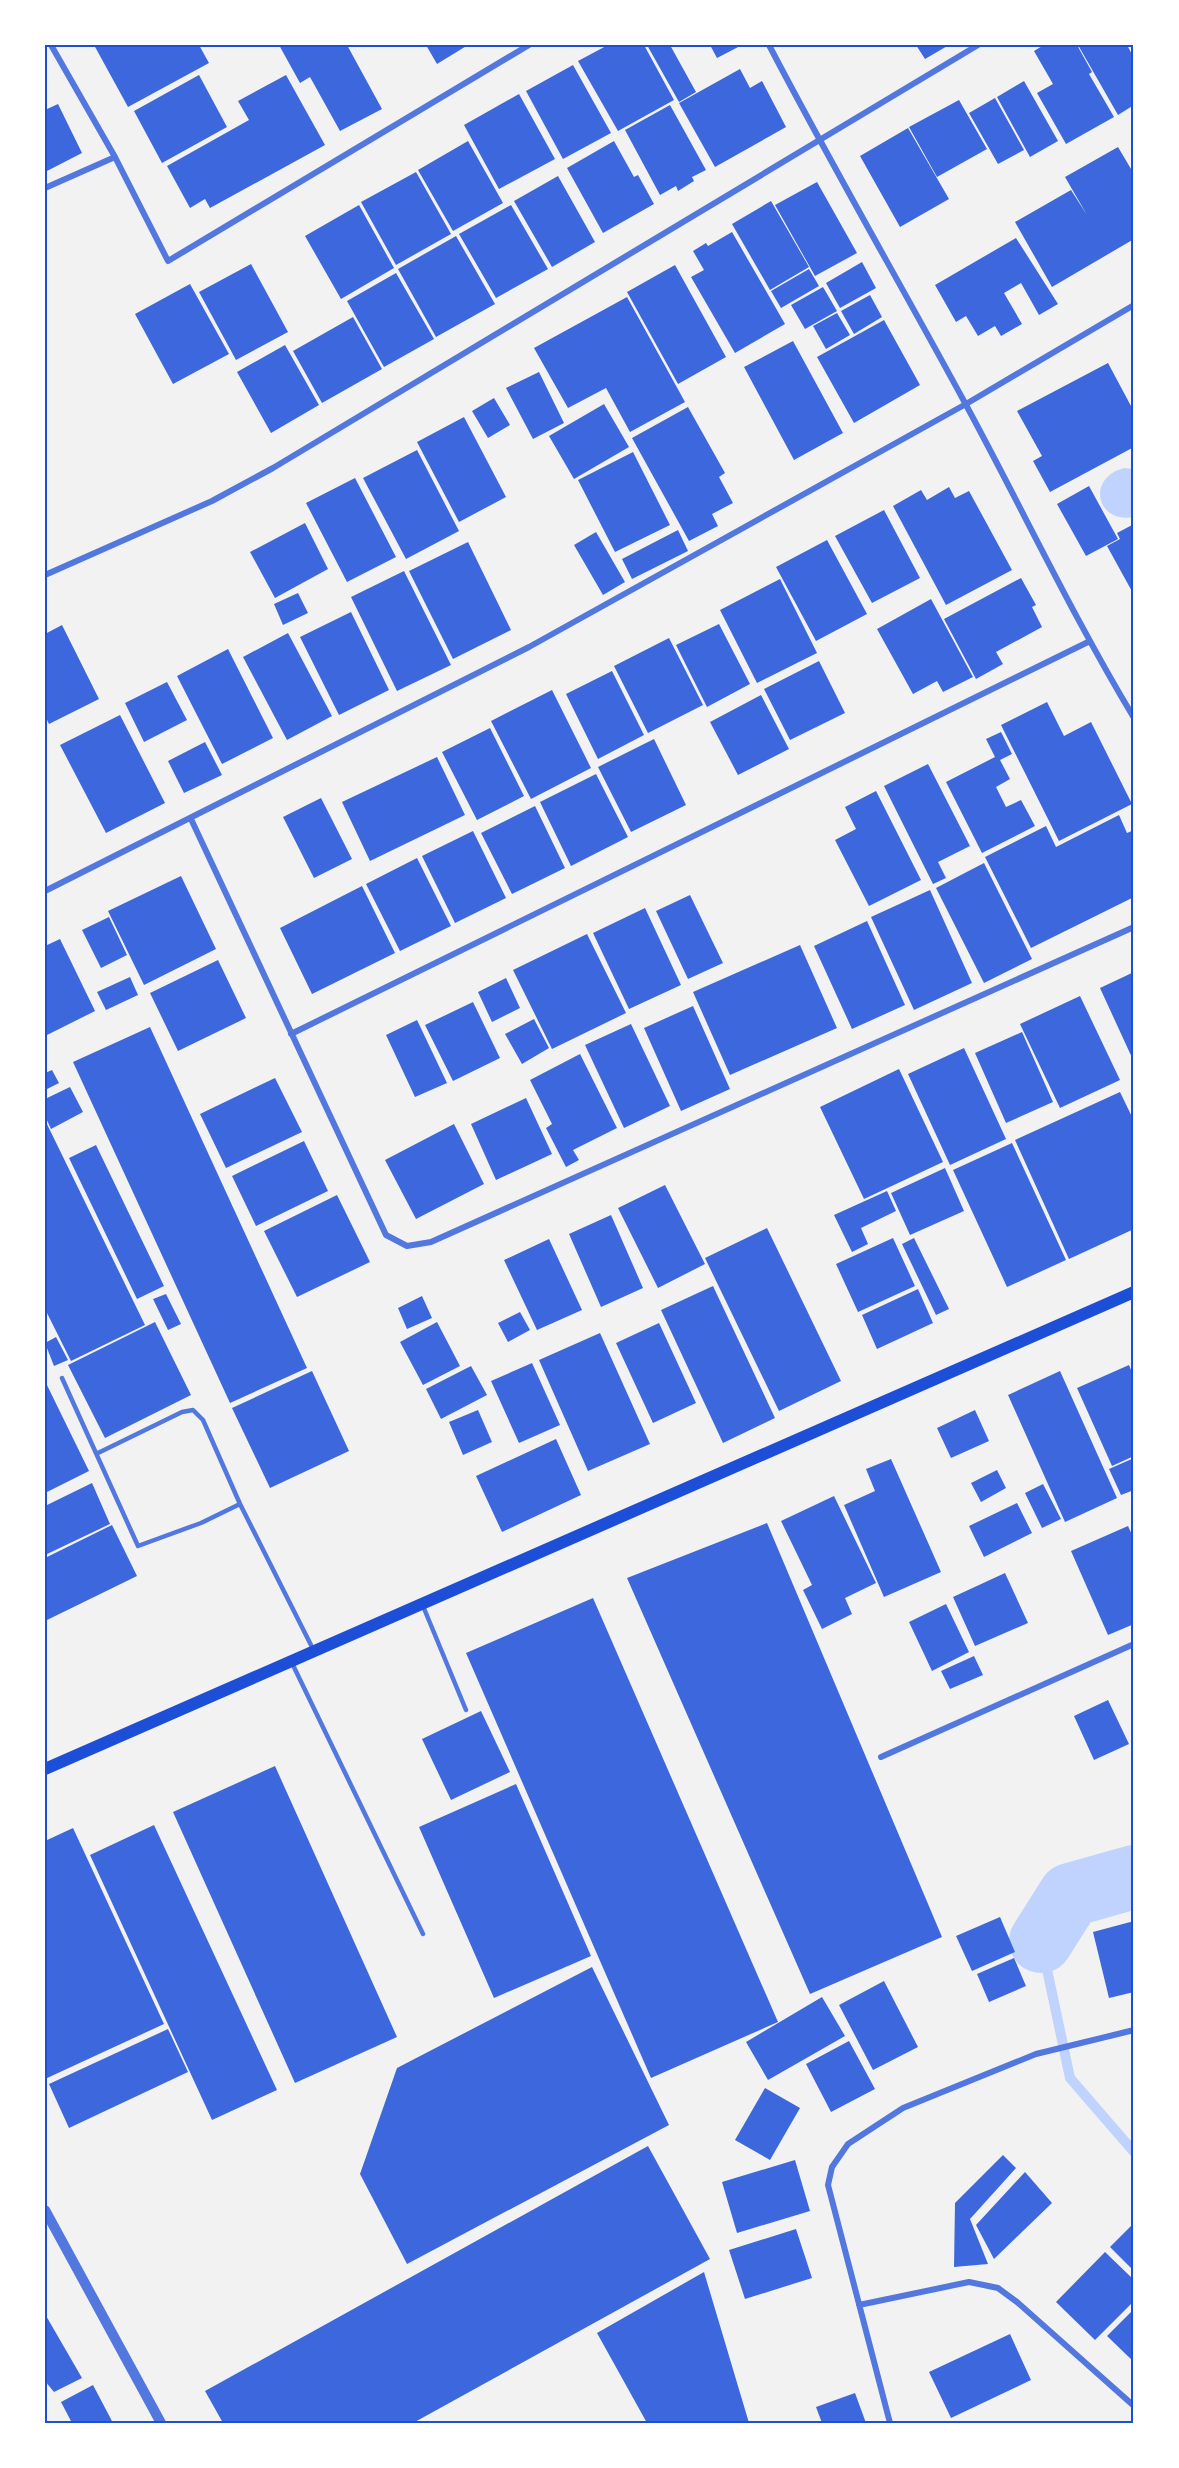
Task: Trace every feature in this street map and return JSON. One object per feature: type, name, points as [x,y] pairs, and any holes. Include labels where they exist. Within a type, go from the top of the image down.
[{"type":"main road","points":[[45,1769],[1134,1292]]},
{"type":"street","points":[[51,45],[115,157],[168,261],[529,45]]},
{"type":"street","points":[[770,45],[819,141],[966,404],[1088,642],[1134,718]]},
{"type":"street","points":[[45,575],[212,501],[273,468],[978,45]]},
{"type":"street","points":[[45,188],[115,157]]},
{"type":"street","points":[[45,891],[530,647],[966,404],[1134,305]]},
{"type":"street","points":[[291,1034],[1088,642]]},
{"type":"street","points":[[191,819],[386,1235],[406,1246],[431,1242],[1134,927]]},
{"type":"street","points":[[881,1757],[1134,1644]]},
{"type":"street","points":[[890,2423],[828,2185],[832,2167],[848,2144],[903,2108],[1036,2054],[1134,2030]]},
{"type":"street","points":[[45,2210],[161,2423]]},
{"type":"street","points":[[859,2306],[969,2282],[998,2288],[1017,2302],[1134,2406]]},
{"type":"lane","points":[[62,1378],[138,1546],[201,1523],[240,1504]]},
{"type":"lane","points":[[98,1454],[182,1412],[193,1410],[203,1420],[240,1504],[314,1651]]},
{"type":"lane","points":[[422,1604],[466,1710]]},
{"type":"lane","points":[[291,1661],[423,1934]]},
{"type":"water","points":[[1124,468],[1134,469],[1134,517],[1111,514],[1100,499],[1100,490],[1104,481],[1112,473]]},
{"type":"building","points":[[94,45],[199,45],[209,63],[128,107]]},
{"type":"building","points":[[279,45],[347,45],[382,109],[340,131],[310,77],[300,83]]},
{"type":"building","points":[[426,45],[468,45],[437,64]]},
{"type":"building","points":[[608,45],[644,45],[674,100],[618,131],[578,61]]},
{"type":"building","points":[[647,45],[670,45],[696,92],[679,102]]},
{"type":"building","points":[[710,45],[742,45],[717,58]]},
{"type":"building","points":[[916,45],[949,45],[925,59]]},
{"type":"building","points":[[1044,45],[1077,45],[1092,72],[1089,74],[1114,117],[1066,144],[1037,93],[1053,84],[1034,51]]},
{"type":"building","points":[[1078,45],[1127,45],[1134,58],[1134,105],[1118,115]]},
{"type":"building","points":[[573,65],[611,133],[563,159],[526,91]]},
{"type":"building","points":[[740,69],[750,88],[762,81],[786,127],[715,167],[679,103]]},
{"type":"building","points":[[199,75],[227,127],[162,163],[134,111]]},
{"type":"building","points":[[286,75],[325,145],[210,208],[205,199],[190,208],[167,166],[249,120],[238,101]]},
{"type":"building","points":[[1024,81],[1058,141],[1030,157],[997,97]]},
{"type":"building","points":[[519,94],[555,159],[499,189],[464,125]]},
{"type":"building","points":[[995,98],[1024,150],[998,164],[969,113]]},
{"type":"building","points":[[959,100],[987,149],[937,177],[909,127]]},
{"type":"building","points":[[58,104],[82,153],[45,172],[45,110]]},
{"type":"building","points":[[670,105],[706,170],[692,177],[694,181],[678,191],[676,186],[660,195],[625,130]]},
{"type":"building","points":[[908,128],[949,199],[900,227],[860,156]]},
{"type":"building","points":[[468,141],[503,203],[453,231],[418,170]]},
{"type":"building","points":[[614,141],[634,177],[638,175],[654,204],[603,233],[567,168]]},
{"type":"building","points":[[1118,147],[1134,174],[1134,239],[1052,287],[1015,222],[1071,190],[1087,215],[1065,177]]},
{"type":"building","points":[[416,172],[451,234],[396,265],[361,202]]},
{"type":"building","points":[[558,176],[595,242],[552,267],[514,201]]},
{"type":"building","points":[[817,182],[857,253],[815,276],[775,205]]},
{"type":"building","points":[[771,201],[809,267],[770,290],[732,224]]},
{"type":"building","points":[[359,205],[394,268],[341,299],[305,236]]},
{"type":"building","points":[[511,205],[548,269],[496,298],[459,234]]},
{"type":"building","points":[[732,232],[785,324],[735,353],[691,277],[704,270],[693,251],[706,243],[708,246]]},
{"type":"building","points":[[456,236],[495,304],[436,337],[398,269]]},
{"type":"building","points":[[1016,238],[1058,304],[1039,315],[1021,283],[1004,293],[1022,324],[1001,336],[995,326],[978,336],[966,316],[956,322],[935,285]]},
{"type":"building","points":[[862,262],[876,288],[840,308],[826,283]]},
{"type":"building","points":[[251,264],[288,332],[236,360],[199,292]]},
{"type":"building","points":[[675,265],[726,357],[678,384],[627,292]]},
{"type":"building","points":[[809,269],[819,286],[781,308],[771,291]]},
{"type":"building","points":[[396,273],[434,339],[384,367],[347,301]]},
{"type":"building","points":[[190,284],[229,354],[173,384],[135,314]]},
{"type":"building","points":[[823,287],[837,311],[805,329],[791,305]]},
{"type":"building","points":[[870,295],[882,317],[854,334],[841,311]]},
{"type":"building","points":[[627,297],[685,402],[630,432],[606,388],[568,408],[534,348]]},
{"type":"building","points":[[837,313],[850,335],[826,349],[813,326]]},
{"type":"building","points":[[353,317],[382,369],[322,403],[293,351]]},
{"type":"building","points":[[884,320],[920,385],[854,423],[817,357]]},
{"type":"building","points":[[793,341],[843,433],[794,460],[744,367]]},
{"type":"building","points":[[285,345],[319,405],[271,433],[237,372]]},
{"type":"building","points":[[1108,363],[1131,406],[1134,404],[1134,447],[1050,492],[1033,461],[1042,456],[1017,411]]},
{"type":"building","points":[[539,372],[564,423],[533,439],[506,388]]},
{"type":"building","points":[[494,398],[510,425],[488,438],[472,411]]},
{"type":"building","points":[[604,404],[629,447],[574,479],[549,436]]},
{"type":"building","points":[[688,407],[725,473],[719,477],[733,503],[712,514],[718,526],[689,541],[632,438]]},
{"type":"building","points":[[464,417],[506,497],[459,522],[417,442]]},
{"type":"building","points":[[417,450],[459,531],[406,559],[363,478]]},
{"type":"building","points":[[633,452],[670,525],[615,552],[578,480]]},
{"type":"building","points":[[355,478],[396,557],[347,582],[306,503]]},
{"type":"building","points":[[1089,486],[1118,539],[1086,556],[1057,504]]},
{"type":"building","points":[[949,487],[955,498],[969,491],[1012,570],[946,605],[893,506],[921,490],[927,500]]},
{"type":"building","points":[[884,510],[920,578],[872,603],[835,536]]},
{"type":"building","points":[[305,523],[328,569],[275,598],[250,552]]},
{"type":"building","points":[[1134,524],[1134,595],[1107,546],[1120,539],[1117,533]]},
{"type":"building","points":[[678,530],[688,551],[632,579],[622,559]]},
{"type":"building","points":[[596,532],[625,582],[603,595],[574,545]]},
{"type":"building","points":[[827,540],[867,614],[816,641],[776,567]]},
{"type":"building","points":[[468,542],[511,630],[453,659],[409,571]]},
{"type":"building","points":[[404,571],[451,665],[397,691],[351,597]]},
{"type":"building","points":[[1021,578],[1036,605],[1032,607],[1042,627],[996,652],[1003,664],[976,679],[944,619]]},
{"type":"building","points":[[780,579],[817,653],[757,683],[720,610]]},
{"type":"building","points":[[298,593],[308,613],[283,625],[274,604]]},
{"type":"building","points":[[931,599],[973,677],[943,692],[937,681],[913,694],[877,629]]},
{"type":"building","points":[[351,612],[389,690],[339,715],[300,637]]},
{"type":"building","points":[[719,624],[750,684],[707,707],[676,645]]},
{"type":"building","points":[[62,625],[99,699],[49,724],[45,716],[45,634]]},
{"type":"building","points":[[288,633],[332,716],[287,740],[243,657]]},
{"type":"building","points":[[669,638],[703,705],[648,733],[614,666]]},
{"type":"building","points":[[228,649],[273,738],[222,764],[177,676]]},
{"type":"building","points":[[819,661],[845,713],[790,740],[764,689]]},
{"type":"building","points":[[612,671],[644,735],[598,759],[566,694]]},
{"type":"building","points":[[167,682],[187,720],[144,742],[125,703]]},
{"type":"building","points":[[552,690],[591,768],[531,799],[491,721]]},
{"type":"building","points":[[761,695],[789,749],[738,775],[710,722]]},
{"type":"building","points":[[1047,702],[1064,736],[1091,722],[1132,804],[1059,841],[1001,725]]},
{"type":"building","points":[[120,715],[165,803],[106,833],[60,745]]},
{"type":"building","points":[[490,728],[524,796],[477,820],[442,752]]},
{"type":"building","points":[[1001,732],[1012,754],[1000,760],[1010,779],[996,787],[1006,807],[1021,800],[1035,826],[982,853],[946,782],[995,757],[986,739]]},
{"type":"building","points":[[654,739],[686,805],[631,832],[598,767]]},
{"type":"building","points":[[205,742],[222,775],[184,793],[168,761]]},
{"type":"building","points":[[437,757],[465,815],[370,861],[342,802]]},
{"type":"building","points":[[928,764],[970,846],[938,862],[946,878],[933,884],[884,786]]},
{"type":"building","points":[[596,774],[628,837],[571,866],[540,802]]},
{"type":"building","points":[[876,791],[921,880],[869,906],[835,840],[856,829],[845,807]]},
{"type":"building","points":[[321,798],[352,859],[314,878],[283,817]]},
{"type":"building","points":[[535,806],[565,868],[512,894],[481,833]]},
{"type":"building","points":[[1119,815],[1127,833],[1134,830],[1134,897],[1031,948],[985,857],[1046,826],[1056,847]]},
{"type":"building","points":[[473,831],[506,898],[455,923],[422,856]]},
{"type":"building","points":[[417,858],[451,926],[400,951],[366,884]]},
{"type":"building","points":[[984,863],[1032,959],[984,983],[936,888]]},
{"type":"building","points":[[181,876],[216,949],[144,985],[108,911]]},
{"type":"building","points":[[362,886],[395,953],[312,994],[280,928]]},
{"type":"building","points":[[930,890],[972,983],[914,1010],[871,917]]},
{"type":"building","points":[[690,895],[723,963],[688,979],[656,911]]},
{"type":"building","points":[[645,908],[681,985],[629,1009],[593,933]]},
{"type":"building","points":[[109,917],[127,955],[101,968],[82,930]]},
{"type":"building","points":[[867,921],[905,1005],[852,1029],[814,946]]},
{"type":"building","points":[[587,934],[626,1013],[552,1049],[513,970]]},
{"type":"building","points":[[60,939],[95,1011],[45,1036],[45,946]]},
{"type":"building","points":[[800,945],[837,1028],[730,1075],[693,992]]},
{"type":"building","points":[[218,960],[246,1018],[178,1051],[150,993]]},
{"type":"building","points":[[1134,972],[1134,1062],[1100,988]]},
{"type":"building","points":[[130,977],[138,995],[106,1010],[97,992]]},
{"type":"building","points":[[506,978],[520,1008],[492,1022],[478,992]]},
{"type":"building","points":[[1080,996],[1120,1080],[1060,1108],[1020,1024]]},
{"type":"building","points":[[473,1002],[500,1058],[453,1081],[425,1025]]},
{"type":"building","points":[[693,1006],[730,1089],[681,1111],[644,1028]]},
{"type":"building","points":[[534,1019],[549,1048],[522,1064],[505,1034]]},
{"type":"building","points":[[417,1020],[447,1083],[415,1097],[386,1035]]},
{"type":"building","points":[[631,1024],[670,1106],[624,1128],[585,1045]]},
{"type":"building","points":[[150,1027],[307,1368],[230,1403],[73,1062]]},
{"type":"building","points":[[1022,1032],[1053,1102],[1006,1123],[975,1053]]},
{"type":"building","points":[[964,1048],[1006,1139],[950,1165],[908,1074]]},
{"type":"building","points":[[580,1054],[617,1128],[573,1150],[579,1160],[566,1167],[546,1128],[552,1124],[530,1080]]},
{"type":"building","points":[[899,1069],[943,1162],[864,1199],[820,1107]]},
{"type":"building","points":[[52,1070],[59,1083],[45,1090],[45,1073]]},
{"type":"building","points":[[275,1078],[302,1132],[226,1168],[200,1114]]},
{"type":"building","points":[[70,1087],[83,1112],[51,1129],[45,1116],[45,1099]]},
{"type":"building","points":[[1120,1092],[1134,1121],[1134,1229],[1069,1259],[1015,1140]]},
{"type":"building","points":[[526,1098],[552,1154],[496,1180],[471,1124]]},
{"type":"building","points":[[45,1120],[145,1325],[71,1361],[45,1309]]},
{"type":"building","points":[[454,1124],[484,1184],[416,1219],[385,1160]]},
{"type":"building","points":[[304,1141],[328,1191],[256,1226],[232,1176]]},
{"type":"building","points":[[1012,1143],[1066,1260],[1007,1287],[953,1170]]},
{"type":"building","points":[[96,1145],[164,1286],[137,1299],[69,1158]]},
{"type":"building","points":[[945,1168],[964,1211],[910,1235],[891,1193]]},
{"type":"building","points":[[665,1185],[705,1264],[658,1288],[618,1208]]},
{"type":"building","points":[[887,1191],[896,1211],[861,1228],[868,1244],[852,1252],[834,1215]]},
{"type":"building","points":[[337,1195],[370,1262],[297,1297],[264,1231]]},
{"type":"building","points":[[611,1215],[643,1288],[601,1307],[569,1234]]},
{"type":"building","points":[[767,1228],[841,1381],[779,1411],[705,1258]]},
{"type":"building","points":[[893,1238],[915,1286],[858,1312],[836,1264]]},
{"type":"building","points":[[914,1238],[949,1309],[936,1315],[902,1244]]},
{"type":"building","points":[[549,1239],[582,1310],[537,1330],[504,1260]]},
{"type":"building","points":[[713,1286],[775,1418],[723,1443],[661,1310]]},
{"type":"building","points":[[918,1289],[933,1323],[877,1349],[862,1315]]},
{"type":"building","points":[[166,1294],[181,1324],[168,1330],[153,1299]]},
{"type":"building","points":[[422,1296],[432,1318],[407,1329],[398,1308]]},
{"type":"building","points":[[520,1312],[530,1330],[508,1342],[498,1323]]},
{"type":"building","points":[[155,1322],[191,1395],[105,1438],[68,1365]]},
{"type":"building","points":[[437,1322],[460,1366],[423,1385],[400,1342]]},
{"type":"building","points":[[659,1323],[696,1403],[653,1423],[616,1343]]},
{"type":"building","points":[[600,1333],[650,1444],[588,1471],[539,1360]]},
{"type":"building","points":[[56,1337],[68,1360],[54,1366],[45,1343]]},
{"type":"building","points":[[532,1363],[560,1425],[519,1443],[491,1381]]},
{"type":"building","points":[[1129,1365],[1134,1377],[1134,1456],[1112,1466],[1077,1388]]},
{"type":"building","points":[[471,1366],[487,1395],[441,1419],[426,1389]]},
{"type":"building","points":[[312,1371],[349,1451],[270,1488],[232,1408]]},
{"type":"building","points":[[1060,1371],[1117,1498],[1065,1522],[1008,1395]]},
{"type":"building","points":[[45,1381],[89,1471],[45,1493]]},
{"type":"building","points":[[478,1410],[492,1442],[463,1455],[449,1422]]},
{"type":"building","points":[[975,1410],[989,1441],[951,1458],[937,1428]]},
{"type":"building","points":[[556,1439],[581,1495],[502,1532],[476,1476]]},
{"type":"building","points":[[1134,1458],[1134,1490],[1121,1495],[1109,1469]]},
{"type":"building","points":[[891,1459],[941,1572],[884,1597],[844,1505],[875,1491],[866,1469]]},
{"type":"building","points":[[997,1470],[1006,1488],[981,1502],[971,1483]]},
{"type":"building","points":[[92,1483],[110,1524],[45,1555],[45,1506]]},
{"type":"building","points":[[1043,1484],[1061,1519],[1042,1528],[1025,1493]]},
{"type":"building","points":[[834,1496],[876,1583],[845,1598],[852,1614],[822,1629],[803,1590],[812,1585],[781,1521]]},
{"type":"building","points":[[1017,1503],[1032,1533],[984,1557],[969,1526]]},
{"type":"building","points":[[767,1523],[942,1937],[810,1994],[627,1578]]},
{"type":"building","points":[[112,1525],[137,1576],[45,1621],[45,1558]]},
{"type":"building","points":[[1128,1526],[1134,1539],[1134,1624],[1108,1635],[1071,1551]]},
{"type":"building","points":[[1005,1573],[1028,1623],[975,1646],[953,1597]]},
{"type":"building","points":[[593,1598],[778,2022],[651,2078],[466,1653]]},
{"type":"building","points":[[946,1604],[969,1652],[932,1671],[909,1622]]},
{"type":"building","points":[[974,1656],[983,1675],[950,1689],[941,1671]]},
{"type":"building","points":[[1108,1700],[1129,1744],[1094,1760],[1074,1716]]},
{"type":"building","points":[[481,1711],[510,1772],[451,1800],[422,1739]]},
{"type":"building","points":[[275,1766],[397,2037],[295,2083],[173,1812]]},
{"type":"building","points":[[516,1784],[591,1956],[494,1998],[419,1827]]},
{"type":"building","points":[[154,1825],[277,2090],[212,2120],[90,1855]]},
{"type":"building","points":[[73,1828],[164,2024],[45,2079],[45,1841]]},
{"type":"building","points":[[1000,1917],[1015,1952],[972,1971],[956,1936]]},
{"type":"building","points":[[1134,1921],[1134,1992],[1109,1998],[1093,1932]]},
{"type":"building","points":[[1014,1958],[1026,1986],[989,2002],[977,1974]]},
{"type":"building","points":[[592,1967],[669,2125],[407,2264],[360,2174],[397,2068]]},
{"type":"building","points":[[884,1981],[918,2047],[873,2070],[839,2005]]},
{"type":"building","points":[[822,1997],[845,2036],[768,2080],[746,2042]]},
{"type":"building","points":[[168,2029],[188,2072],[69,2128],[49,2084]]},
{"type":"building","points":[[849,2041],[875,2089],[831,2112],[806,2064]]},
{"type":"building","points":[[765,2088],[800,2108],[770,2160],[735,2140]]},
{"type":"building","points":[[648,2146],[710,2259],[413,2423],[223,2423],[205,2391]]},
{"type":"building","points":[[1003,2155],[1016,2168],[970,2219],[988,2264],[954,2267],[955,2203]]},
{"type":"building","points":[[795,2160],[810,2211],[737,2233],[722,2182]]},
{"type":"building","points":[[1025,2172],[1052,2203],[994,2259],[976,2225]]},
{"type":"building","points":[[1134,2223],[1134,2271],[1110,2247]]},
{"type":"building","points":[[796,2229],[812,2278],[745,2299],[729,2250]]},
{"type":"building","points":[[1105,2252],[1134,2280],[1134,2301],[1095,2340],[1056,2302]]},
{"type":"building","points":[[704,2272],[749,2423],[647,2423],[597,2333]]},
{"type":"building","points":[[1134,2309],[1134,2362],[1107,2336]]},
{"type":"building","points":[[45,2314],[82,2378],[54,2392],[45,2381]]},
{"type":"building","points":[[1010,2334],[1031,2380],[951,2418],[929,2372]]},
{"type":"building","points":[[93,2385],[113,2423],[72,2423],[61,2402]]},
{"type":"building","points":[[855,2393],[866,2423],[822,2423],[816,2407]]},
{"type":"waterway","points":[[1041,1941],[1070,1895],[1134,1877]]},
{"type":"waterway","points":[[1041,1941],[1070,2078],[1134,2152]]}]
